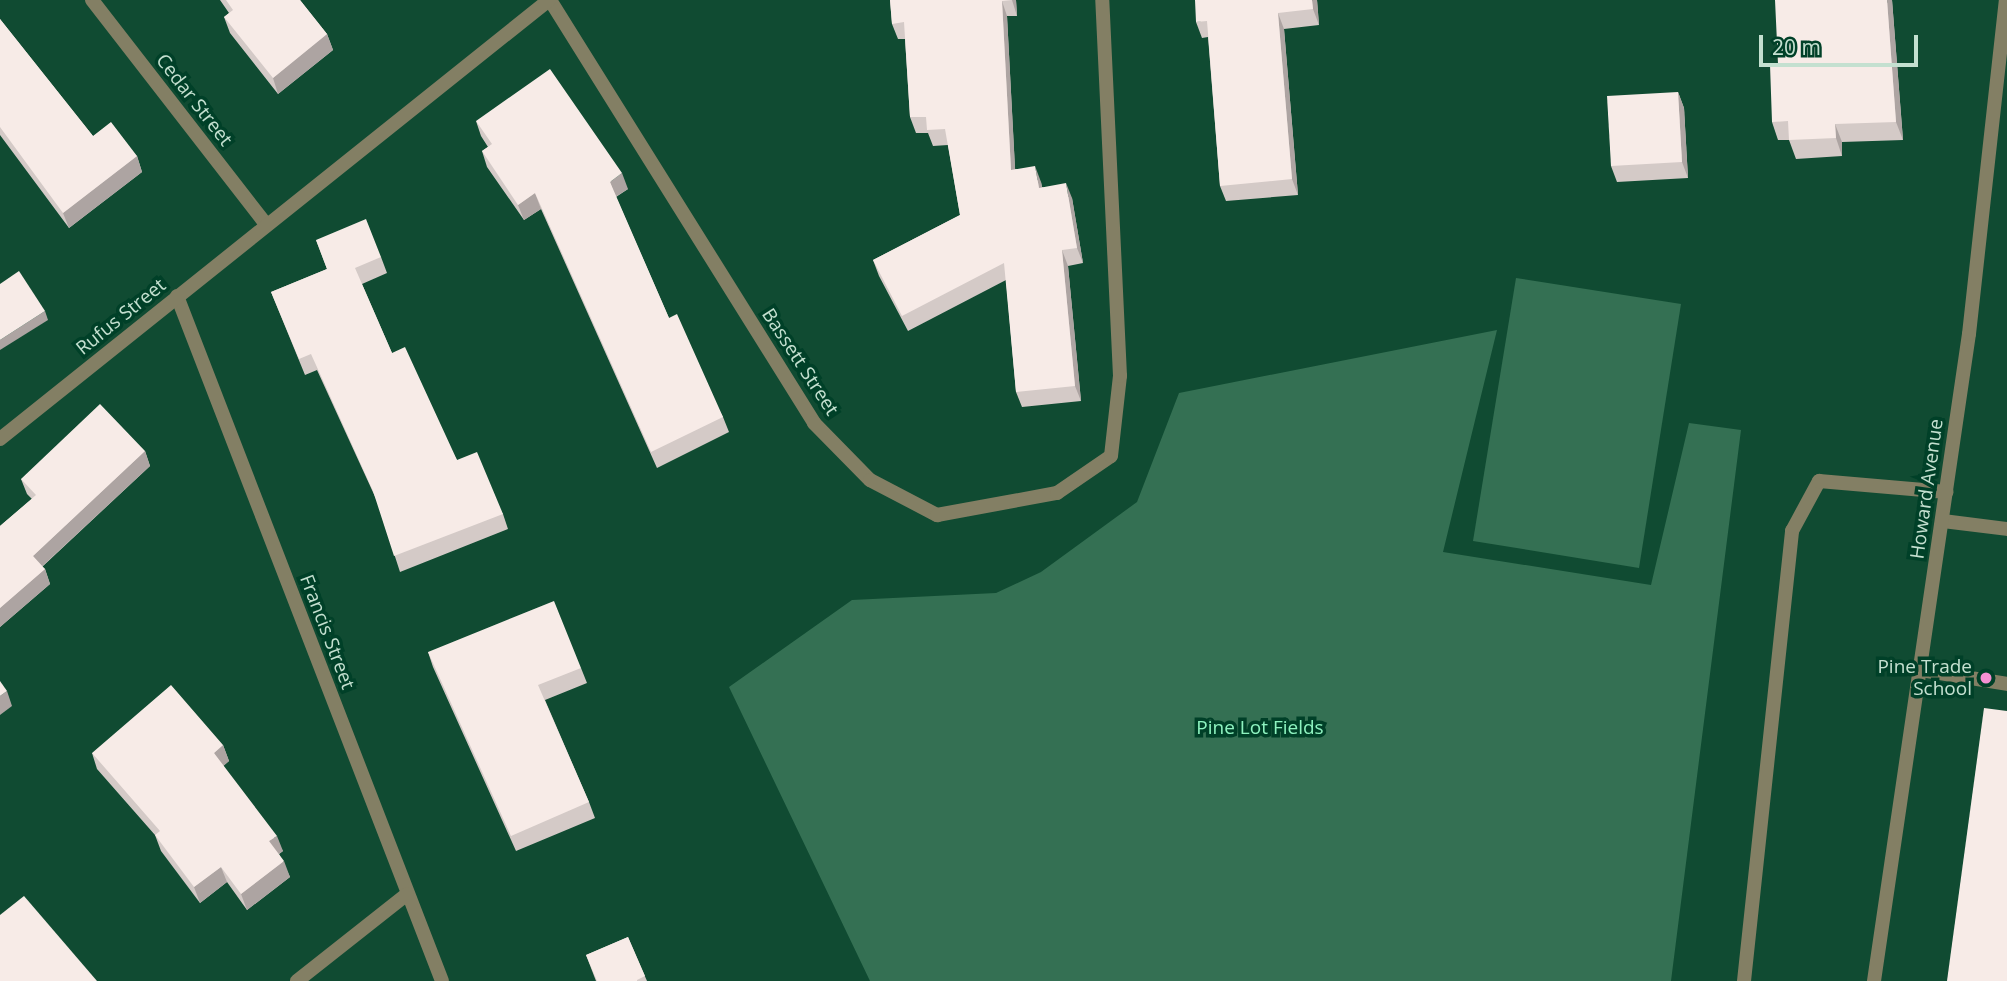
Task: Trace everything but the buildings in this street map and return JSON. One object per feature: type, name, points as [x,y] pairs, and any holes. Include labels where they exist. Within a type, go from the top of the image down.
[{"type":"street","name":"Cedar Street","points":[[92,0],[266,224]]},
{"type":"street","name":"Bassett Street","points":[[266,224],[550,0],[814,423],[870,480],[937,515],[1057,493],[1111,456],[1120,376],[1102,0]]},
{"type":"street","name":"Howard Avenue","points":[[1874,981],[1947,492],[2006,0]]},
{"type":"street","name":"Rufus Street","points":[[0,439],[266,224]]},
{"type":"street","name":"Francis Street","points":[[177,296],[442,981]]},
{"type":"street","points":[[1744,981],[1792,531],[1819,481],[1947,492]]},
{"type":"street","points":[[1942,521],[2007,529]]},
{"type":"street","points":[[1920,670],[2007,684]]},
{"type":"street","points":[[297,981],[407,894]]},
{"type":"green space","points":[[1516,278],[1681,304],[1639,568],[1473,541]]},
{"type":"green space","name":"Pine Lot Fields","points":[[1497,330],[1443,552],[1651,585],[1689,423],[1741,430],[1671,981],[870,981],[729,687],[852,600],[996,593],[1041,572],[1137,502],[1179,393]]},
{"type":"place","name":"Pine Trade School","points":[[1986,678]]}]
